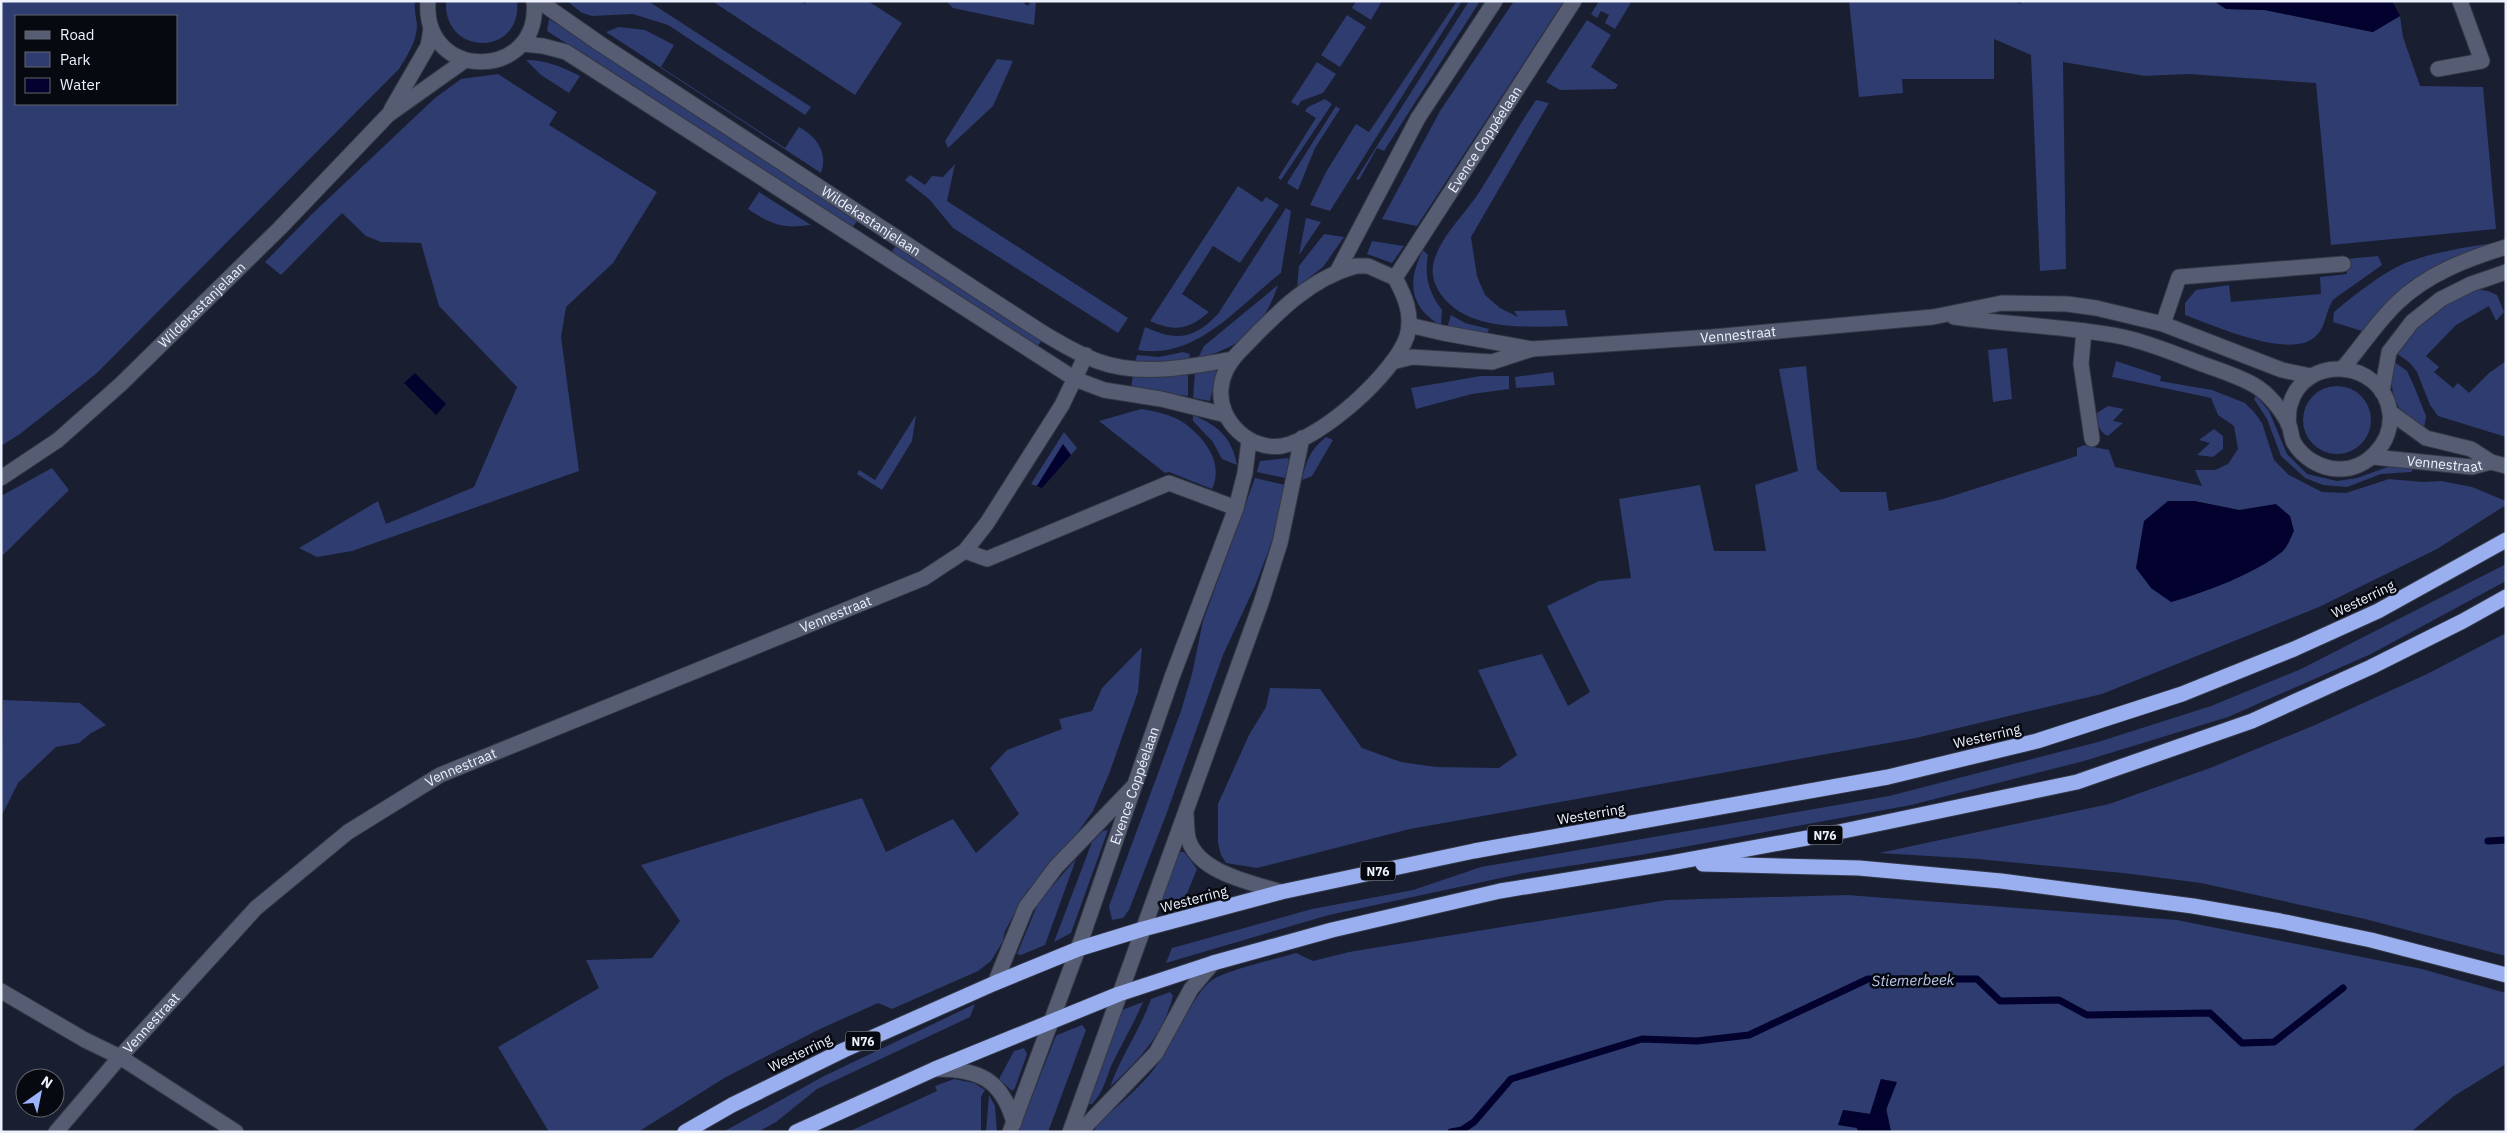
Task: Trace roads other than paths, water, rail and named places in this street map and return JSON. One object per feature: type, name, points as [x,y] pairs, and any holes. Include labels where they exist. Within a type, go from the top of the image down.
[{"type":"highway","name":"Westerring","points":[[685,1132],[732,1104],[844,1050],[996,982],[1078,949],[1143,929],[1281,892],[1474,851],[1888,777],[2037,741],[2182,694],[2294,650],[2378,611],[2506,540]]},
{"type":"highway","name":"N76","points":[[796,1132],[936,1069],[1119,994],[1213,963],[1332,930],[1500,891],[1671,863],[1834,833],[2077,782],[2252,721],[2388,659],[2506,597]]},
{"type":"highway","points":[[1671,863],[1859,868],[2002,881],[2193,906],[2362,938],[2506,975]]},
{"type":"street","name":"Wildekastanjelaan","points":[[388,115],[428,46],[431,29],[428,1]]},
{"type":"street","points":[[1337,272],[1418,118],[1495,1]]},
{"type":"street","name":"Evence Coppéelaan","points":[[1395,278],[1574,1]]},
{"type":"street","points":[[2438,70],[2482,61],[2460,1]]},
{"type":"street","name":"Wildekastanjelaan","points":[[1226,415],[1161,399],[1104,390],[1075,379],[566,52],[542,46],[523,44],[532,28],[535,14],[534,2],[546,6],[599,43],[1049,336],[1086,355],[1098,361],[1119,366],[1150,369],[1179,369],[1233,359]]},
{"type":"street","points":[[431,29],[440,44],[455,56],[464,60],[485,63],[496,62],[523,44]]},
{"type":"street","name":"Wildekastanjelaan","points":[[1,478],[58,440],[121,384],[280,228],[388,115],[464,60]]},
{"type":"street","points":[[2373,457],[2383,444],[2389,429],[2390,412],[2382,392],[2366,376],[2344,368],[2397,303],[2420,285],[2475,257],[2506,247]]},
{"type":"street","points":[[2163,324],[2179,278],[2343,264]]},
{"type":"street","points":[[1356,266],[1368,266],[1395,278],[1407,303],[1409,325],[1407,336],[1392,362],[1354,401],[1325,424],[1302,438],[1282,446],[1271,446],[1249,440],[1239,432],[1226,415],[1220,390],[1223,378],[1233,359],[1291,301],[1320,280],[1356,266]]},
{"type":"street","points":[[2382,392],[2390,352],[2412,322],[2441,299],[2471,284],[2506,272]]},
{"type":"street","name":"Vennestraat","points":[[1392,362],[1412,357],[1492,362],[1532,349],[1712,337],[1945,316],[2002,303],[2038,302],[2096,308],[2163,324],[2282,370],[2311,376],[2326,369],[2344,368]]},
{"type":"street","name":"Vennestraat","points":[[1945,316],[2001,324],[2084,330],[2125,338],[2158,347],[2255,385],[2272,400],[2288,424],[2294,442],[2305,456],[2320,466],[2338,470],[2357,466],[2373,457],[2472,467],[2498,464]]},
{"type":"street","name":"Vennestraat","points":[[1409,325],[1532,349]]},
{"type":"street","points":[[2084,330],[2081,364],[2092,438]]},
{"type":"street","name":"Vennestraat","points":[[56,1132],[120,1057],[256,908],[348,832],[440,775],[924,578],[965,551],[987,524],[1062,405],[1086,355]]},
{"type":"street","points":[[2288,424],[2290,406],[2297,389],[2311,376]]},
{"type":"street","name":"Vennestraat","points":[[2390,412],[2426,438],[2471,449],[2498,464]]},
{"type":"street","points":[[1070,1132],[1267,586],[1280,543],[1302,438]]},
{"type":"street","name":"Evence Coppéelaan","points":[[1012,1127],[1078,949],[1172,677],[1236,508],[1245,473],[1249,440]]},
{"type":"street","points":[[965,551],[988,560],[1170,483],[1236,508]]},
{"type":"street","points":[[996,982],[1026,907],[1056,867],[1136,784]]},
{"type":"street","points":[[1186,812],[1189,842],[1204,861],[1224,874],[1281,892]]},
{"type":"street","points":[[1080,1132],[1156,1053],[1191,989],[1213,963]]},
{"type":"street","points":[[1,991],[85,1040],[120,1057],[236,1132]]},
{"type":"street","points":[[936,1069],[961,1069],[980,1075],[1003,1095],[1012,1127]]},
{"type":"water","points":[[2214,1],[2392,1],[2400,16],[2373,32],[2265,10],[2226,9]]},
{"type":"water","points":[[415,373],[446,404],[436,415],[404,383]]},
{"type":"water","points":[[1063,444],[1071,455],[1042,488],[1037,486]]},
{"type":"water","points":[[2168,501],[2194,501],[2239,510],[2276,504],[2290,516],[2294,531],[2283,551],[2259,567],[2214,588],[2171,602],[2151,588],[2136,568],[2144,521]]},
{"type":"water","points":[[1881,1079],[1897,1082],[1886,1110],[1891,1132],[1859,1132],[1857,1128],[1838,1125],[1843,1110],[1870,1114]]},
{"type":"waterway","name":"Stiemerbeek","points":[[2488,841],[2506,840]]},
{"type":"waterway","name":"Stiemerbeek","points":[[1451,1132],[1462,1130],[1474,1122],[1511,1079],[1642,1039],[1697,1041],[1749,1035],[1868,979],[1977,979],[2000,1001],[2059,1000],[2087,1015],[2210,1013],[2242,1043],[2274,1042],[2343,988]]}]
